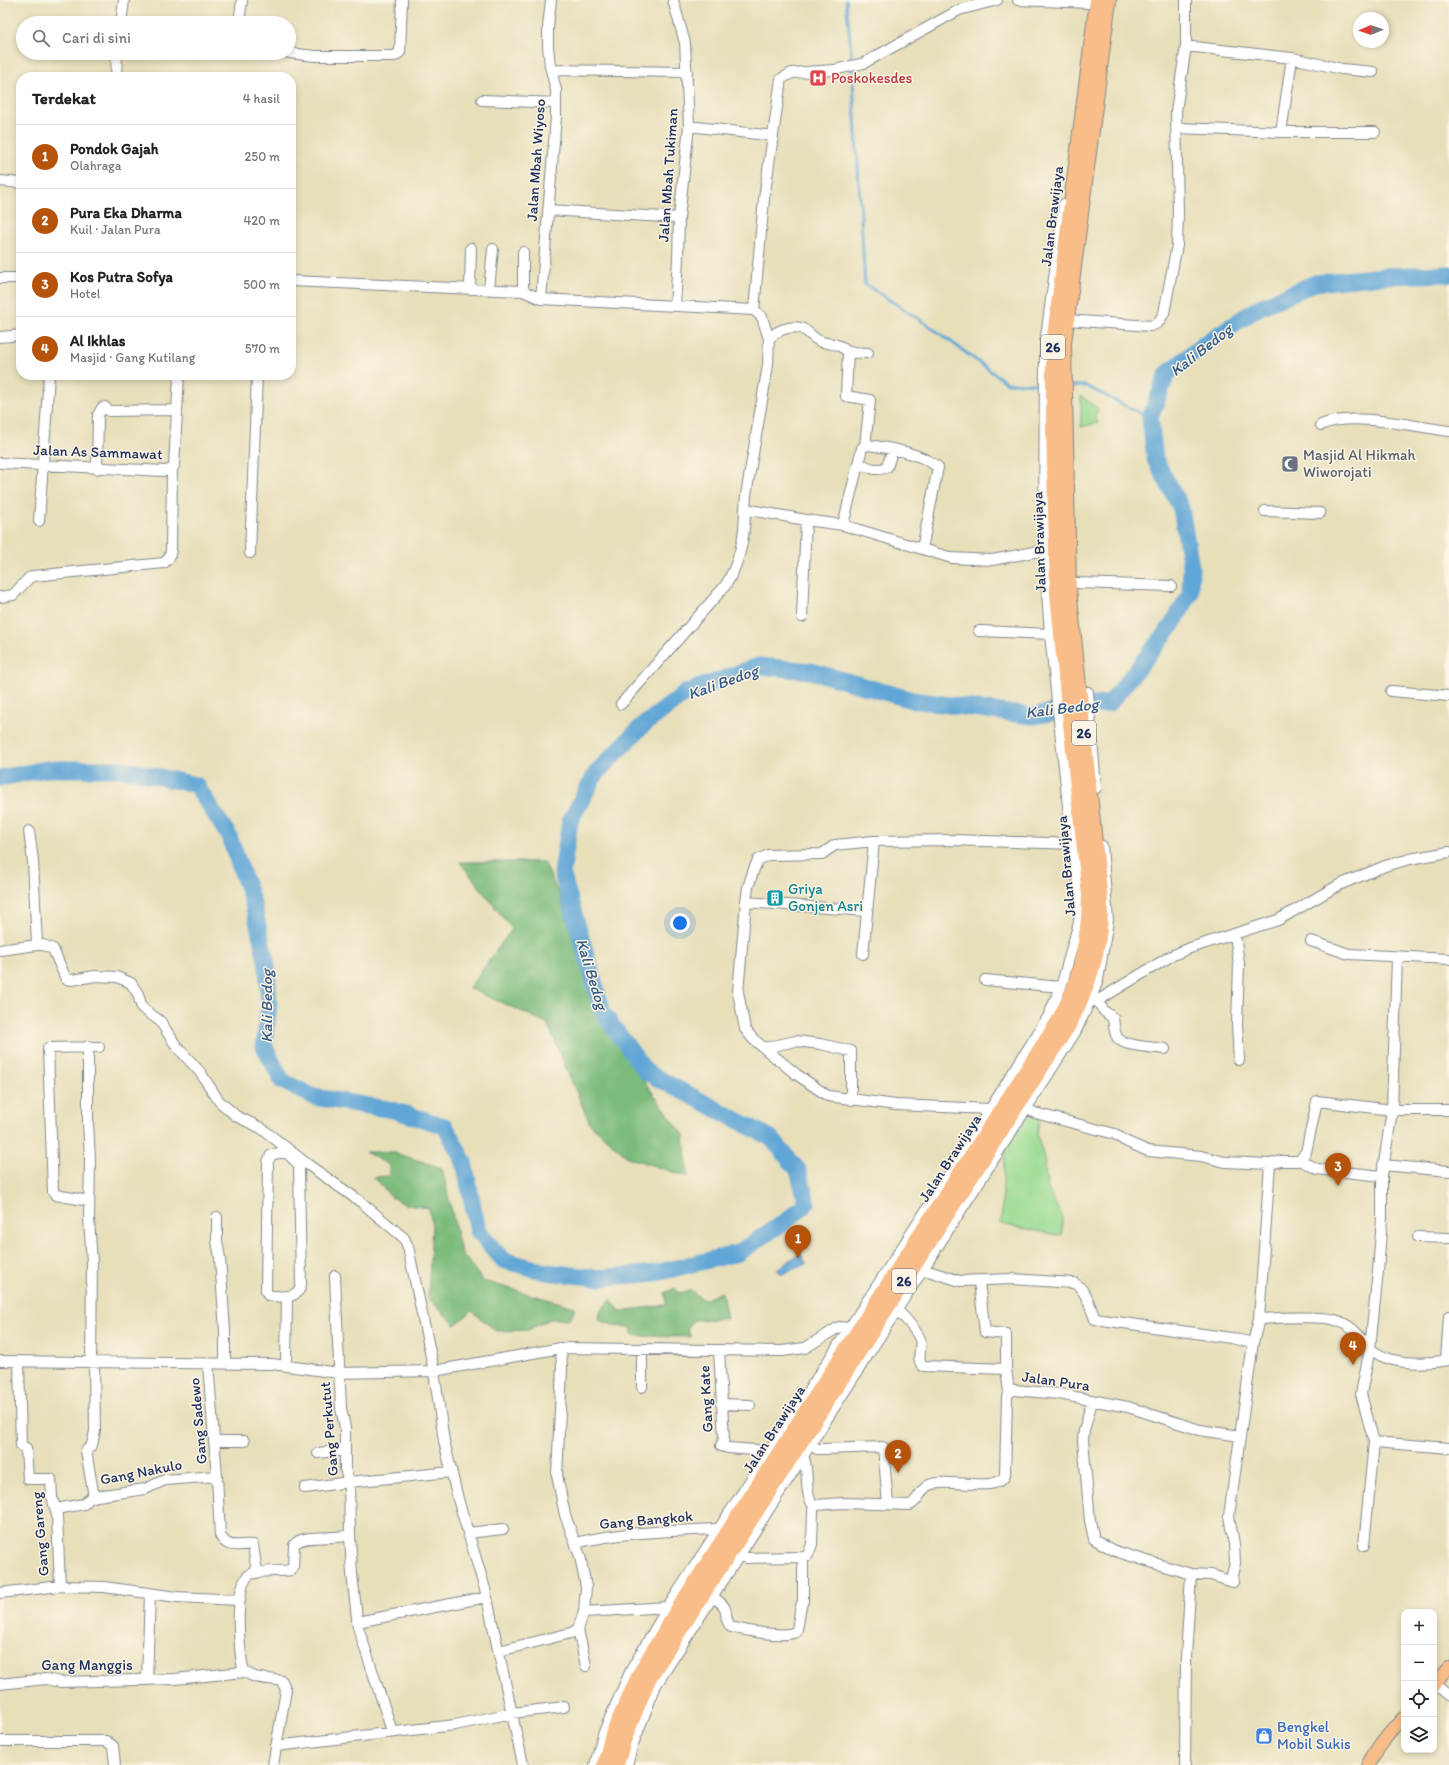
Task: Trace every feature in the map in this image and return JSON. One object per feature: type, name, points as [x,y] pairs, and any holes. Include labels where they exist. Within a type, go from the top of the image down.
[{"type":"highway","points":[[1109,0],[1109,27]]},
{"type":"highway","points":[[1109,27],[1117,0]]},
{"type":"highway","name":"Jalan Brawijaya","points":[[1060,495],[1048,429],[1053,344],[1093,1]]},
{"type":"highway","name":"Jalan Brawijaya","points":[[617,1765],[624,1741],[649,1679],[1068,1027],[1078,1010],[1095,961],[1101,927],[1099,875],[1080,773],[1073,694],[1057,594],[1060,495],[1070,418],[1069,386],[1072,344],[1071,321],[1109,27]]},
{"type":"highway","points":[[1070,418],[1078,583],[1073,694]]},
{"type":"highway","name":"Jalan Brawijaya","points":[[604,1765],[612,1734],[639,1674],[673,1616],[1058,1021],[1074,988],[1089,923],[1089,895],[1077,844],[1080,773]]},
{"type":"main road","points":[[1437,1682],[1449,1668]]},
{"type":"main road","points":[[1368,1765],[1389,1735],[1401,1721]]},
{"type":"street","points":[[122,16],[124,0]]},
{"type":"street","points":[[240,16],[242,0]]},
{"type":"street","points":[[296,54],[315,56],[395,56],[400,52],[402,0]]},
{"type":"street","name":"Jalan Mbah Wiyoso","points":[[541,299],[556,103],[556,90],[551,70],[548,46],[548,27],[551,0]]},
{"type":"street","name":"Jalan Mbah Tukiman","points":[[673,0],[685,43],[689,126],[679,218],[675,306]]},
{"type":"street","points":[[754,310],[764,199],[781,78],[792,73],[834,70],[864,63],[959,10],[997,0]]},
{"type":"street","points":[[1018,0],[1093,1]]},
{"type":"street","points":[[1071,321],[1150,326],[1158,323],[1164,313],[1177,245],[1178,213],[1176,111],[1186,46],[1186,0]]},
{"type":"street","points":[[1186,46],[1292,58],[1342,69],[1373,72]]},
{"type":"street","points":[[1281,132],[1292,58]]},
{"type":"street","points":[[116,72],[117,60]]},
{"type":"street","points":[[551,70],[687,72]]},
{"type":"street","points":[[482,100],[556,103]]},
{"type":"street","points":[[689,126],[773,136]]},
{"type":"street","points":[[1176,128],[1281,132],[1375,132]]},
{"type":"street","points":[[0,181],[16,183]]},
{"type":"street","points":[[548,210],[679,218]]},
{"type":"street","points":[[470,285],[471,248]]},
{"type":"street","points":[[489,286],[493,249]]},
{"type":"street","points":[[523,252],[523,291]]},
{"type":"street","points":[[0,278],[16,278]]},
{"type":"street","points":[[296,281],[489,286],[523,291],[541,299],[754,310],[762,317],[769,339],[765,385],[746,495],[745,527],[738,559],[725,586],[621,704]]},
{"type":"street","points":[[769,339],[774,334],[786,329],[801,328],[822,342],[840,345],[848,352],[868,353]]},
{"type":"street","points":[[0,337],[16,335]]},
{"type":"street","points":[[843,525],[862,448],[865,446],[871,401],[846,396],[848,352]]},
{"type":"street","points":[[39,521],[44,466],[49,380]]},
{"type":"street","name":"Jalan As Sammawat","points":[[0,463],[97,469],[165,471],[172,469],[174,466],[179,380]]},
{"type":"street","points":[[250,553],[257,380]]},
{"type":"street","points":[[97,469],[98,415],[102,408],[105,407],[109,411],[176,410]]},
{"type":"street","points":[[1321,425],[1334,420],[1352,419],[1449,431]]},
{"type":"street","points":[[627,1765],[633,1744],[656,1685],[1094,1001],[1108,921],[1106,885],[1080,773],[1073,694],[1050,634],[1044,550],[1048,429]]},
{"type":"street","points":[[865,446],[893,449],[918,456],[938,467],[922,549]]},
{"type":"street","points":[[858,463],[877,470],[882,470],[886,467],[893,449]]},
{"type":"street","points":[[0,597],[13,595],[28,578],[34,576],[164,563],[169,558],[171,550],[172,469]]},
{"type":"street","points":[[745,509],[843,525],[952,558],[992,560],[1044,550]]},
{"type":"street","points":[[1265,511],[1320,513]]},
{"type":"street","points":[[802,616],[806,520]]},
{"type":"street","points":[[1078,583],[1171,586]]},
{"type":"street","points":[[979,631],[1050,634]]},
{"type":"street","points":[[1391,691],[1449,696]]},
{"type":"street","points":[[29,831],[33,861],[37,945]]},
{"type":"street","points":[[595,1765],[603,1734],[631,1670],[668,1607],[848,1328],[938,1192],[1048,1017],[1062,987],[1079,922],[1077,844],[952,840],[874,841],[835,845],[822,854],[768,855],[762,857],[754,869],[748,887],[738,992],[745,1030],[753,1039],[828,1096],[904,1106],[990,1109]]},
{"type":"street","points":[[862,954],[874,841]]},
{"type":"street","points":[[1094,1001],[1171,956],[1200,944],[1278,920],[1339,885],[1385,866],[1410,859],[1449,852]]},
{"type":"street","points":[[746,902],[867,911]]},
{"type":"street","points":[[1235,934],[1240,964],[1237,1024],[1239,1060]]},
{"type":"street","points":[[1311,941],[1349,954],[1449,959]]},
{"type":"street","points":[[0,950],[43,945],[53,949],[59,958],[64,977],[68,980],[95,976],[117,977],[131,983],[138,994],[144,1011],[160,1021],[177,1046],[200,1072],[219,1101],[236,1116],[261,1128],[307,1164],[361,1202],[404,1238],[408,1246],[434,1371],[444,1441],[451,1472],[487,1597],[524,1765]]},
{"type":"street","points":[[1364,1545],[1374,1442],[1361,1394],[1370,1348],[1382,1218],[1383,1165],[1392,1110],[1396,957]]},
{"type":"street","points":[[985,980],[1062,987]]},
{"type":"street","points":[[1094,1001],[1113,1018],[1117,1037],[1121,1042],[1132,1045],[1165,1048]]},
{"type":"street","points":[[764,1048],[796,1041],[820,1044],[852,1051],[851,1100]]},
{"type":"street","points":[[88,1046],[89,1201],[92,1264],[92,1363],[95,1431],[92,1445],[86,1451],[94,1497]]},
{"type":"street","points":[[89,1201],[56,1195],[53,1192],[48,1048],[88,1046],[99,1047]]},
{"type":"street","points":[[1300,1160],[1306,1152],[1317,1101],[1392,1110],[1449,1110]]},
{"type":"street","points":[[1026,1108],[1035,1113],[1115,1134],[1125,1141],[1148,1151],[1201,1156],[1225,1162],[1270,1164],[1300,1160],[1317,1169],[1382,1176]]},
{"type":"street","points":[[279,1152],[287,1153],[300,1165],[300,1285],[299,1291],[295,1294],[287,1296],[268,1295],[266,1290],[268,1162],[271,1155],[279,1152]]},
{"type":"street","points":[[1092,1401],[1082,1440],[1094,1539],[1114,1551],[1191,1574],[1211,1576],[1233,1582],[1232,1575],[1235,1563],[1234,1544],[1229,1516],[1254,1343],[1259,1319],[1270,1164]]},
{"type":"street","points":[[1383,1165],[1449,1171]]},
{"type":"street","points":[[217,1217],[217,1241],[220,1258],[225,1331],[225,1364]]},
{"type":"street","points":[[1418,1237],[1449,1238]]},
{"type":"street","points":[[922,1269],[952,1280],[979,1282],[1012,1279],[1074,1283],[1083,1291],[1095,1319],[1231,1338],[1254,1343]]},
{"type":"street","name":"Gang Perkutut","points":[[334,1276],[341,1408],[345,1428],[345,1469],[349,1482],[350,1535],[357,1622],[392,1732]]},
{"type":"street","points":[[979,1282],[985,1332],[1006,1334],[1006,1369],[1009,1392]]},
{"type":"street","points":[[286,1366],[287,1296]]},
{"type":"street","points":[[896,1310],[905,1316],[920,1339],[919,1361],[923,1366],[1006,1369]]},
{"type":"street","points":[[1259,1319],[1334,1320],[1347,1325],[1359,1334],[1376,1353],[1390,1360],[1405,1363],[1448,1360],[1449,1316]]},
{"type":"street","points":[[0,1361],[272,1364],[339,1373],[434,1371],[561,1348],[782,1352],[805,1348],[839,1327],[848,1328]]},
{"type":"street","points":[[561,1348],[560,1444],[557,1474],[565,1515],[580,1556],[586,1587],[584,1612],[578,1629],[586,1666]]},
{"type":"street","points":[[642,1350],[642,1387]]},
{"type":"street","name":"Gang Kate","points":[[719,1350],[724,1439],[721,1446],[728,1448],[769,1451]]},
{"type":"street","name":"Gang Gareng","points":[[19,1362],[21,1446],[26,1448],[28,1479],[51,1479],[52,1497],[56,1509],[60,1586]]},
{"type":"street","name":"Gang Sadewo","points":[[208,1364],[220,1535],[223,1541],[227,1544],[253,1545],[257,1573]]},
{"type":"street","name":"Jalan Pura","points":[[814,1506],[842,1503],[910,1504],[914,1503],[924,1488],[928,1485],[946,1482],[992,1485],[1004,1479],[1007,1396],[1009,1392],[1014,1390],[1059,1394],[1128,1407],[1200,1430],[1240,1436]]},
{"type":"street","points":[[721,1404],[750,1405]]},
{"type":"street","points":[[214,1441],[244,1440]]},
{"type":"street","points":[[1374,1442],[1449,1448]]},
{"type":"street","points":[[810,1443],[817,1449],[884,1447],[888,1504]]},
{"type":"street","points":[[318,1453],[345,1450]]},
{"type":"street","points":[[738,1555],[746,1558],[803,1557],[808,1555],[812,1544],[814,1506],[809,1501],[807,1466],[803,1455]]},
{"type":"street","points":[[305,1488],[451,1472]]},
{"type":"street","name":"Gang Nakulo","points":[[56,1509],[84,1504],[94,1497],[149,1488],[158,1482],[165,1480],[217,1476]]},
{"type":"street","points":[[468,1533],[503,1529]]},
{"type":"street","name":"Gang Bangkok","points":[[576,1543],[606,1538],[674,1531],[718,1530]]},
{"type":"street","points":[[273,1765],[286,1693],[282,1681],[251,1676],[244,1672],[241,1663],[239,1600],[244,1582],[247,1577],[257,1573],[291,1570],[293,1568],[294,1545],[302,1539],[345,1537],[350,1535]]},
{"type":"street","points":[[712,1597],[723,1603],[731,1627],[792,1634],[796,1632],[798,1628],[800,1607],[803,1601],[803,1557]]},
{"type":"street","points":[[1185,1765],[1186,1657],[1191,1574]]},
{"type":"street","points":[[0,1593],[60,1586],[104,1587],[177,1597],[239,1600]]},
{"type":"street","points":[[147,1680],[150,1593]]},
{"type":"street","points":[[357,1622],[487,1597]]},
{"type":"street","points":[[584,1612],[668,1607]]},
{"type":"street","points":[[499,1651],[571,1633],[578,1629]]},
{"type":"street","name":"Gang Manggis","points":[[0,1684],[46,1679],[60,1682],[175,1679],[244,1672]]},
{"type":"street","points":[[1437,1686],[1449,1695]]},
{"type":"street","points":[[276,1746],[455,1725],[512,1713],[564,1707]]},
{"type":"street","points":[[0,1741],[106,1741],[113,1746],[115,1765]]},
{"type":"green space","points":[[1081,396],[1098,409],[1095,417],[1098,423],[1081,427]]},
{"type":"green space","points":[[460,862],[544,862],[560,896],[597,1018],[684,1135],[688,1177],[627,1157],[590,1124],[547,1023],[469,988],[512,929]]},
{"type":"green space","points":[[1028,1115],[1040,1117],[1037,1134],[1044,1158],[1047,1186],[1062,1216],[1062,1236],[1001,1224],[1005,1148],[1017,1133]]},
{"type":"green space","points":[[365,1152],[392,1152],[442,1168],[461,1252],[483,1281],[575,1307],[570,1319],[550,1319],[528,1330],[496,1331],[472,1311],[455,1325],[428,1298],[432,1225],[429,1208],[406,1205],[391,1197],[374,1177],[389,1176],[389,1165]]},
{"type":"green space","points":[[675,1288],[680,1293],[690,1290],[704,1300],[722,1292],[727,1319],[693,1320],[687,1329],[691,1337],[637,1336],[632,1334],[632,1328],[615,1326],[599,1320],[600,1311],[611,1299],[620,1311],[666,1305],[665,1293]]},
{"type":"water","points":[[800,1253],[807,1264],[782,1274],[777,1270]]},
{"type":"waterway","points":[[846,0],[851,50],[865,284],[931,327],[1007,383],[1038,384]]},
{"type":"waterway","name":"Kali Bedog","points":[[0,778],[47,769],[122,769],[196,785],[229,836],[253,903],[267,965],[269,1006],[264,1046],[282,1081],[314,1097],[393,1110],[445,1126],[464,1162],[478,1231],[503,1260],[546,1272],[599,1278],[656,1273],[738,1253],[790,1218],[807,1203],[798,1170],[771,1138],[646,1072],[603,1013],[562,873],[570,821],[596,773],[641,727],[687,692],[758,666],[811,671],[912,700],[1032,716],[1110,703],[1172,625],[1190,594],[1191,567],[1181,508],[1155,459],[1150,418],[1167,374],[1205,343],[1260,307],[1315,283],[1384,276],[1449,274]]},
{"type":"waterway","points":[[1069,386],[1086,386],[1150,418]]},
{"type":"place","name":"Poskokesdes","points":[[818,78]]},
{"type":"place","name":"Masjid Al Hikmah Wiworojati","points":[[1290,464]]},
{"type":"place","name":"Griya Gonjen Asri","points":[[775,898]]},
{"type":"place","name":"Kos Putra Sofya","points":[[1338,1186]]},
{"type":"place","name":"Pondok Gajah","points":[[798,1258]]},
{"type":"place","name":"Al Ikhlas","points":[[1353,1365]]},
{"type":"place","name":"Pura Eka Dharma","points":[[898,1473]]},
{"type":"place","name":"Bengkel Mobil Sukis","points":[[1264,1736]]}]
